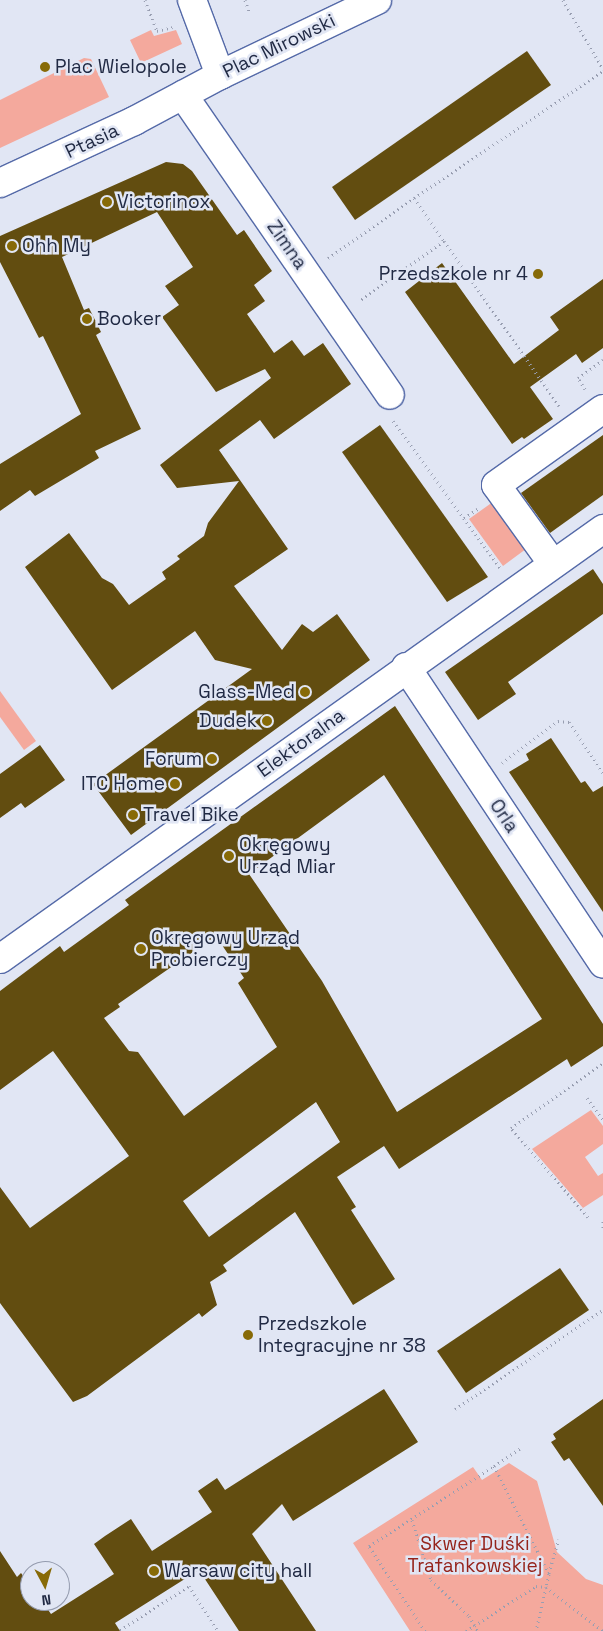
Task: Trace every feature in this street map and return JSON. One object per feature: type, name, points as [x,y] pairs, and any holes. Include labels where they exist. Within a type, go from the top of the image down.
[{"type":"street","points":[[192,0],[220,75]]},
{"type":"street","name":"Plac Mirowski","points":[[183,95],[220,75],[377,0]]},
{"type":"street","name":"Ptasia","points":[[0,183],[183,95]]},
{"type":"street","name":"Zimna","points":[[183,95],[390,406]]},
{"type":"street","points":[[553,564],[496,485],[603,409]]},
{"type":"street","name":"Elektoralna","points":[[0,959],[406,667],[603,529]]},
{"type":"street","name":"Orla","points":[[406,667],[603,964]]},
{"type":"path","points":[[146,0],[157,31],[178,26]]},
{"type":"path","points":[[245,0],[249,11]]},
{"type":"path","points":[[322,262],[603,70],[563,0]]},
{"type":"path","points":[[414,198],[575,430]]},
{"type":"path","points":[[352,306],[444,241]]},
{"type":"path","points":[[390,406],[504,573]]},
{"type":"path","points":[[498,766],[558,721],[569,722],[603,772]]},
{"type":"path","points":[[588,1217],[511,1128],[603,1063]]},
{"type":"path","points":[[587,1098],[603,1120]]},
{"type":"path","points":[[603,1221],[603,1231]]},
{"type":"path","points":[[455,1409],[603,1310]]},
{"type":"path","points":[[424,1631],[369,1546],[412,1520],[522,1447]]},
{"type":"path","points":[[494,1466],[549,1574]]},
{"type":"path","points":[[412,1520],[430,1580],[475,1625],[478,1631]]},
{"type":"path","points":[[536,1631],[559,1539]]},
{"type":"path","points":[[120,1630],[189,1586],[218,1631]]},
{"type":"path","points":[[466,1631],[536,1586],[546,1587],[603,1631]]},
{"type":"green space","points":[[151,30],[154,36],[176,30],[182,44],[141,63],[130,40]]},
{"type":"green space","points":[[84,58],[91,59],[109,97],[0,148],[0,100]]},
{"type":"green space","points":[[497,499],[530,546],[503,566],[469,519]]},
{"type":"green space","points":[[0,691],[36,741],[24,750],[0,717]]},
{"type":"green space","points":[[591,1110],[603,1126],[603,1144],[585,1157],[598,1176],[603,1173],[603,1195],[583,1208],[532,1149]]},
{"type":"green space","name":"Skwer Duśki Trafankowskiej","points":[[509,1463],[537,1481],[557,1552],[586,1579],[603,1585],[603,1631],[410,1631],[353,1543],[473,1467],[482,1480]]},
{"type":"building","points":[[527,51],[551,85],[355,220],[332,187]]},
{"type":"building","points":[[166,162],[183,164],[192,171],[237,235],[244,230],[272,271],[254,285],[265,301],[247,314],[274,353],[292,340],[304,356],[323,343],[351,384],[274,439],[260,420],[219,450],[288,549],[234,586],[282,650],[302,624],[313,632],[337,614],[370,660],[131,835],[93,784],[252,669],[215,660],[195,631],[112,690],[25,567],[69,533],[102,578],[113,584],[129,605],[166,579],[162,572],[180,559],[177,556],[204,536],[208,523],[239,481],[177,488],[160,465],[271,378],[265,369],[216,392],[162,317],[179,305],[165,286],[193,267],[157,212],[62,257],[84,310],[89,308],[101,332],[96,335],[141,429],[95,451],[99,458],[35,496],[30,490],[0,511],[0,464],[81,414],[43,336],[39,338],[0,262],[0,236]]},
{"type":"building","points":[[442,263],[514,364],[559,330],[550,317],[603,279],[603,348],[582,363],[576,354],[530,387],[553,419],[524,439],[522,437],[512,444],[405,292]]},
{"type":"building","points":[[380,425],[488,577],[447,602],[342,452]]},
{"type":"building","points":[[603,435],[603,495],[550,533],[521,493]]},
{"type":"building","points":[[593,569],[603,584],[603,614],[508,682],[516,694],[478,720],[445,672]]},
{"type":"building","points":[[395,706],[603,1024],[603,1046],[571,1067],[567,1059],[399,1169],[384,1146],[337,1177],[356,1207],[351,1210],[395,1279],[353,1305],[295,1212],[223,1265],[227,1271],[210,1282],[217,1305],[202,1317],[199,1313],[87,1396],[73,1402],[0,1303],[0,1187],[30,1228],[129,1156],[53,1051],[0,1090],[0,991],[60,946],[64,952],[129,905],[125,900]],"holes":[[[384,775],[542,1019],[397,1112],[322,981],[249,874]],[[216,936],[244,978],[238,983],[277,1047],[184,1116],[138,1052],[129,1051],[104,1018],[120,1007],[118,1004]],[[316,1102],[340,1142],[209,1237],[183,1201]]]},
{"type":"building","points":[[551,738],[581,783],[585,781],[593,792],[603,786],[603,912],[509,772],[529,760],[526,754]]},
{"type":"building","points":[[40,745],[65,780],[25,808],[21,803],[0,818],[0,774]]},
{"type":"building","points":[[560,1268],[589,1310],[466,1393],[437,1351]]},
{"type":"building","points":[[384,1389],[418,1442],[293,1521],[282,1504],[252,1534],[316,1631],[239,1631],[199,1570],[115,1623],[120,1631],[0,1631],[0,1551],[17,1577],[20,1574],[20,1611],[49,1611],[51,1614],[56,1611],[70,1611],[70,1602],[114,1574],[94,1544],[131,1519],[152,1551],[212,1512],[198,1491],[217,1478],[225,1490]]},
{"type":"building","points":[[603,1399],[603,1506],[569,1458],[564,1461],[551,1442],[556,1439],[553,1434]]},
{"type":"place","name":"Plac Wielopole","points":[[45,67]]},
{"type":"place","name":"Victorinox","points":[[107,202]]},
{"type":"place","name":"Ohh My","points":[[12,246]]},
{"type":"place","name":"Przedszkole nr 4","points":[[538,274]]},
{"type":"place","name":"Booker","points":[[87,319]]},
{"type":"place","name":"Glass-Med","points":[[305,692]]},
{"type":"place","name":"Dudek","points":[[267,721]]},
{"type":"place","name":"Forum","points":[[212,759]]},
{"type":"place","name":"ITC Home","points":[[175,784]]},
{"type":"place","name":"Travel Bike","points":[[133,815]]},
{"type":"place","name":"Okręgowy Urząd Miar","points":[[229,856]]},
{"type":"place","name":"Okręgowy Urząd Probierczy","points":[[141,949]]},
{"type":"place","name":"Przedszkole Integracyjne nr 38","points":[[248,1335]]},
{"type":"place","name":"Warsaw city hall","points":[[154,1571]]}]
